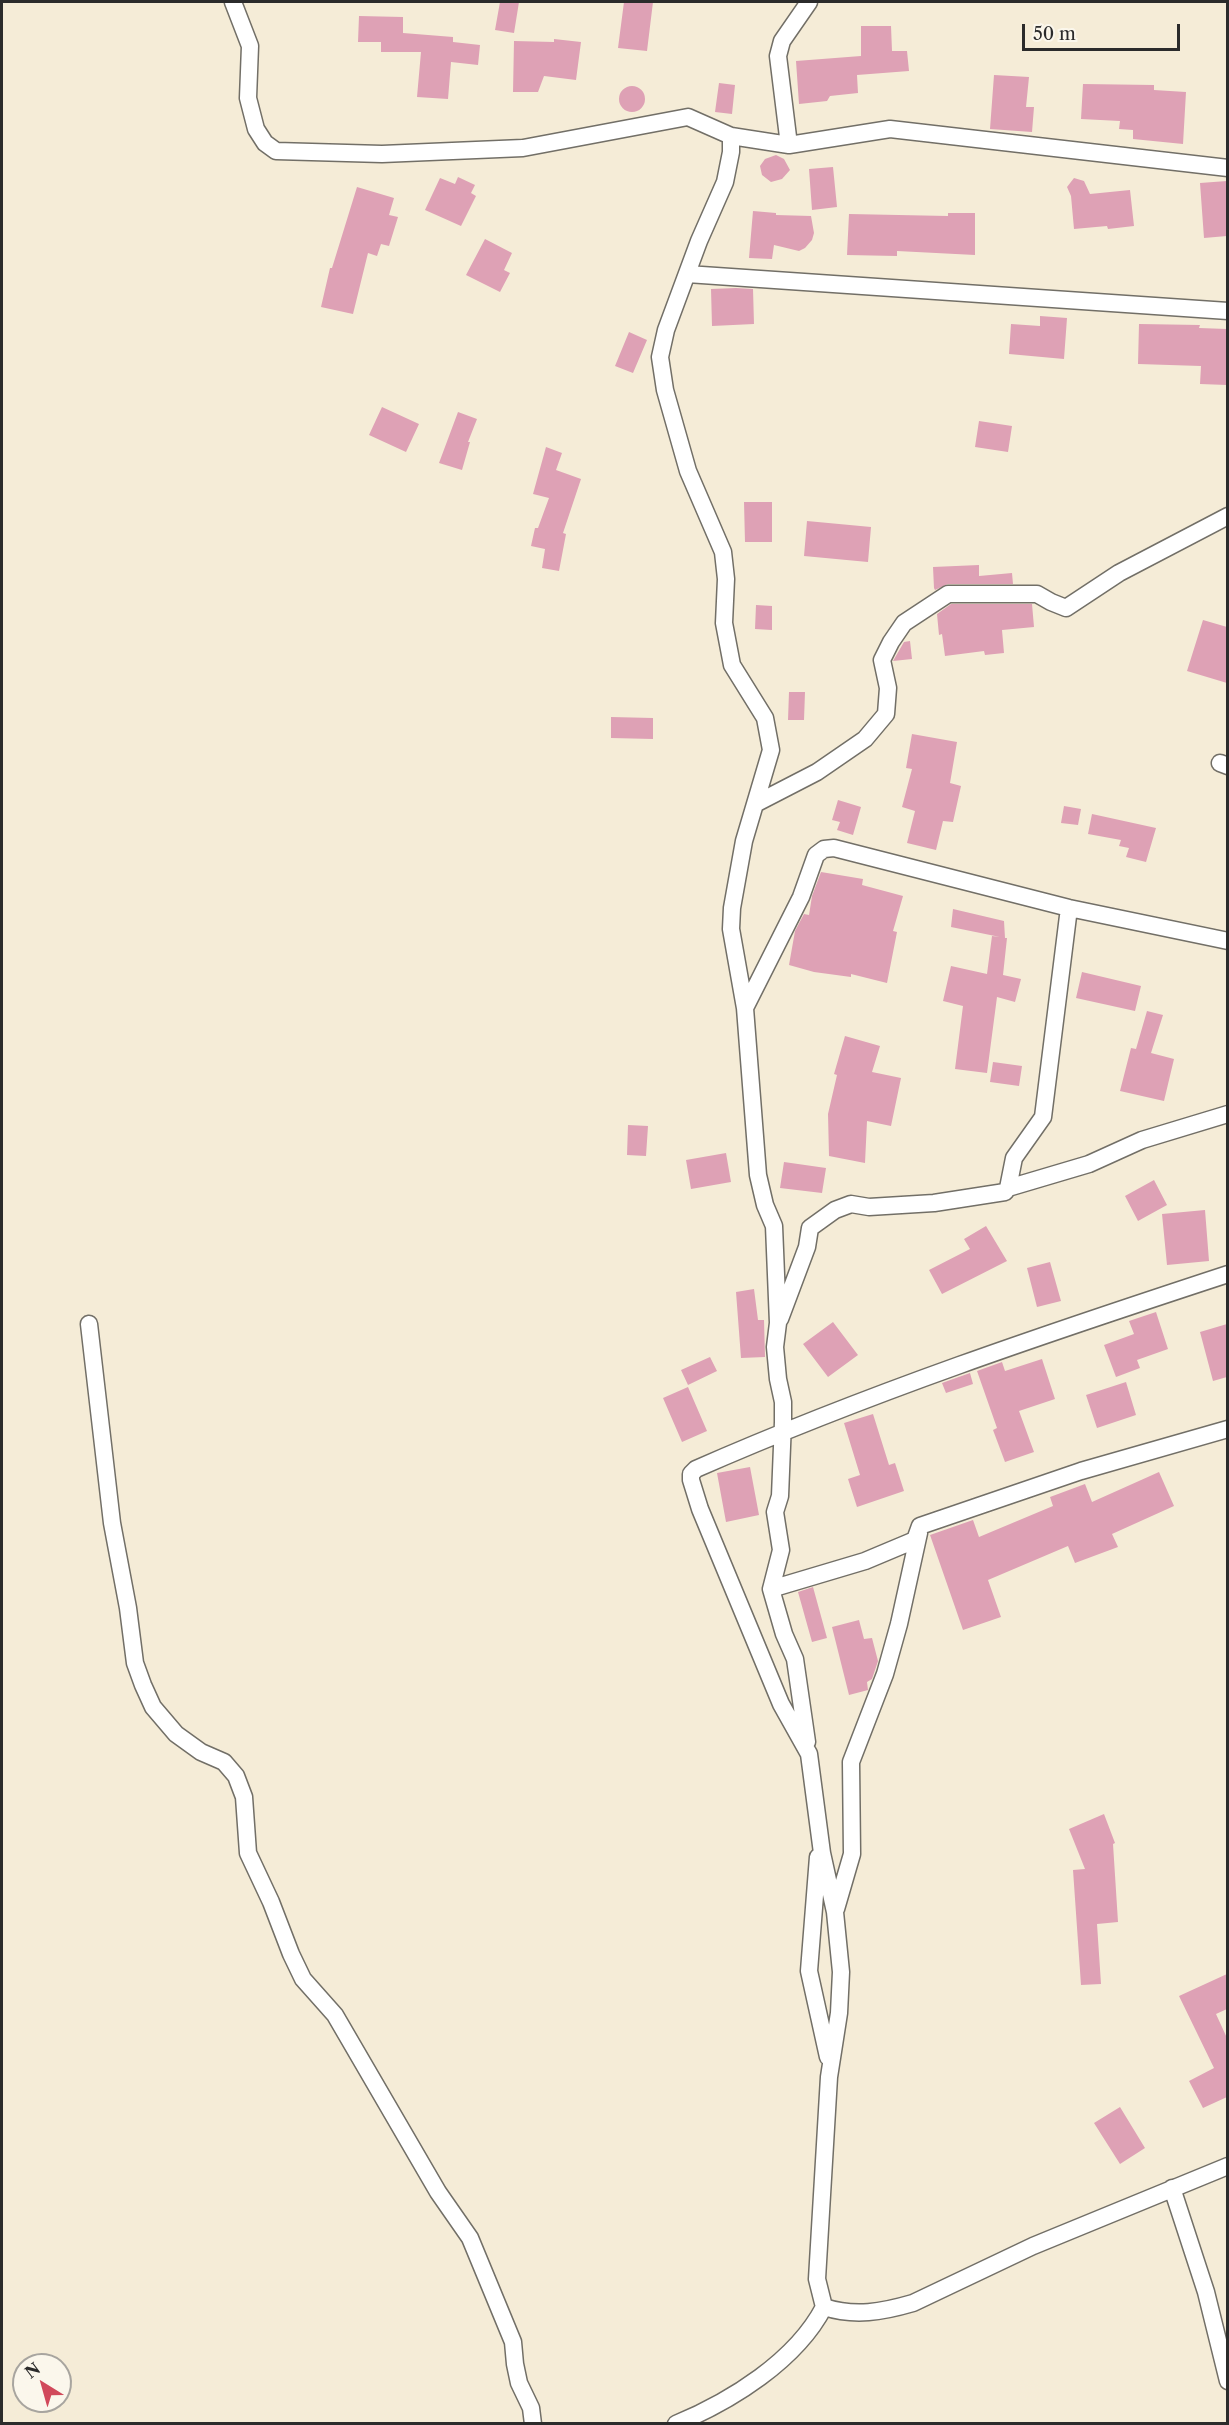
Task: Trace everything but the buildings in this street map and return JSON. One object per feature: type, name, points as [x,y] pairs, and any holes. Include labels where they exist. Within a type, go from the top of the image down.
[{"type":"street","points":[[233,2],[250,46],[248,98],[256,129],[266,143],[276,151],[382,154],[523,148],[688,117],[731,136],[789,145],[890,129],[1227,168]]},
{"type":"street","points":[[789,145],[778,56],[782,41],[809,2]]},
{"type":"street","points":[[676,2424],[709,2410],[744,2389],[783,2357],[813,2327],[824,2307],[817,2279],[830,2067],[839,2013],[842,1972],[836,1912],[819,1838],[795,1659],[784,1634],[771,1589],[781,1550],[775,1512],[780,1496],[783,1432],[783,1402],[775,1347],[778,1323],[774,1226],[765,1205],[758,1175],[745,1008],[731,928],[732,908],[744,841],[771,750],[765,718],[732,665],[724,622],[726,579],[723,552],[688,471],[665,390],[660,357],[666,330],[725,182],[731,152],[731,136]]},
{"type":"street","points":[[687,274],[1227,311]]},
{"type":"street","points":[[755,804],[817,772],[865,739],[886,714],[888,688],[882,660],[891,642],[904,623],[948,594],[1037,594],[1066,608],[1119,573],[1227,516]]},
{"type":"street","points":[[745,1008],[801,897],[816,855],[824,849],[834,848],[1069,908],[1227,940]]},
{"type":"street","points":[[1008,1188],[1014,1158],[1043,1117],[1069,908]]},
{"type":"street","points":[[778,1323],[807,1247],[810,1228],[835,1210],[851,1204],[869,1207],[934,1203],[1005,1192],[1008,1188],[1089,1164],[1142,1140],[1227,1114]]},
{"type":"street","points":[[809,1754],[781,1704],[700,1509],[691,1480],[696,1469],[783,1432],[986,1355],[1227,1274]]},
{"type":"street","points":[[89,1324],[112,1523],[128,1608],[135,1663],[142,1685],[153,1707],[176,1734],[201,1752],[224,1762],[236,1776],[244,1797],[248,1853],[291,1954],[303,1979],[335,2015],[438,2192],[470,2238],[513,2342],[514,2364],[519,2383],[531,2408],[532,2424]]},
{"type":"street","points":[[920,1526],[1081,1471],[1227,1429]]},
{"type":"street","points":[[771,1589],[865,1562],[915,1540],[920,1526]]},
{"type":"street","points":[[836,1912],[852,1854],[851,1762],[885,1674],[899,1624],[920,1526]]},
{"type":"street","points":[[819,1838],[809,1971],[830,2067]]},
{"type":"street","points":[[824,2307],[844,2313],[858,2314],[913,2303],[1033,2246],[1227,2166]]},
{"type":"street","points":[[1172,2188],[1206,2292],[1227,2381]]}]
